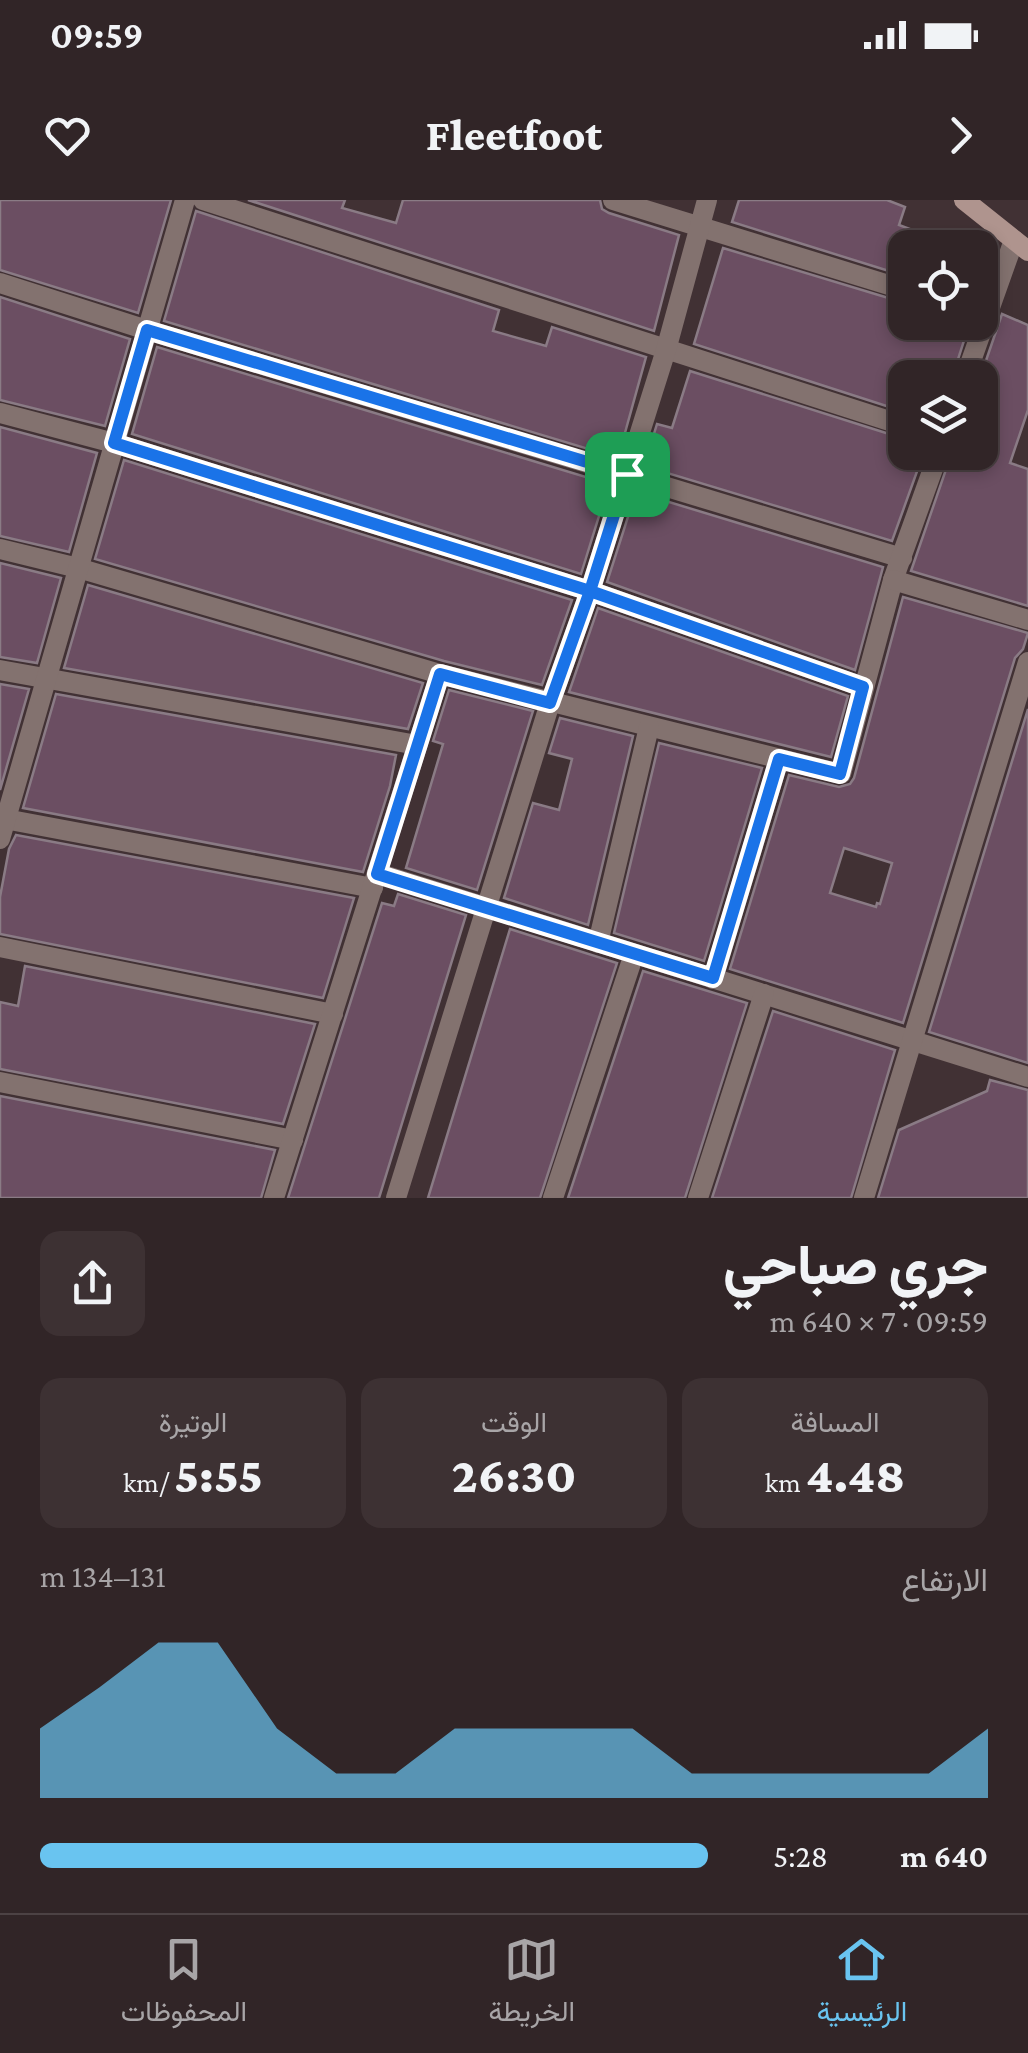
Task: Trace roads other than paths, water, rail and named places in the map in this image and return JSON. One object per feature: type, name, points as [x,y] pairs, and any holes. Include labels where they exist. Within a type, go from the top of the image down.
[{"type":"main road","points":[[964,200],[1021,245]]},
{"type":"street","points":[[184,200],[2,825],[375,880],[488,908],[1028,1077]]},
{"type":"street","points":[[203,200],[888,421]]},
{"type":"street","points":[[613,200],[888,285]]},
{"type":"street","points":[[396,1198],[550,703],[590,591],[666,350],[707,200]]},
{"type":"street","points":[[998,288],[1021,245]]},
{"type":"street","points":[[0,284],[902,558]]},
{"type":"street","points":[[0,414],[114,443],[590,591],[863,687]]},
{"type":"street","points":[[0,549],[78,568],[440,674],[840,774],[894,580],[933,470]]},
{"type":"street","points":[[894,580],[1028,620]]},
{"type":"street","points":[[864,1198],[1028,662]]},
{"type":"street","points":[[0,670],[417,745]]},
{"type":"street","points":[[274,1198],[440,674]]},
{"type":"street","points":[[598,943],[649,727]]},
{"type":"street","points":[[713,978],[779,759]]},
{"type":"street","points":[[0,947],[333,1014]]},
{"type":"street","points":[[553,1198],[634,954]]},
{"type":"street","points":[[698,1198],[764,994]]},
{"type":"street","points":[[0,1082],[293,1140]]}]
